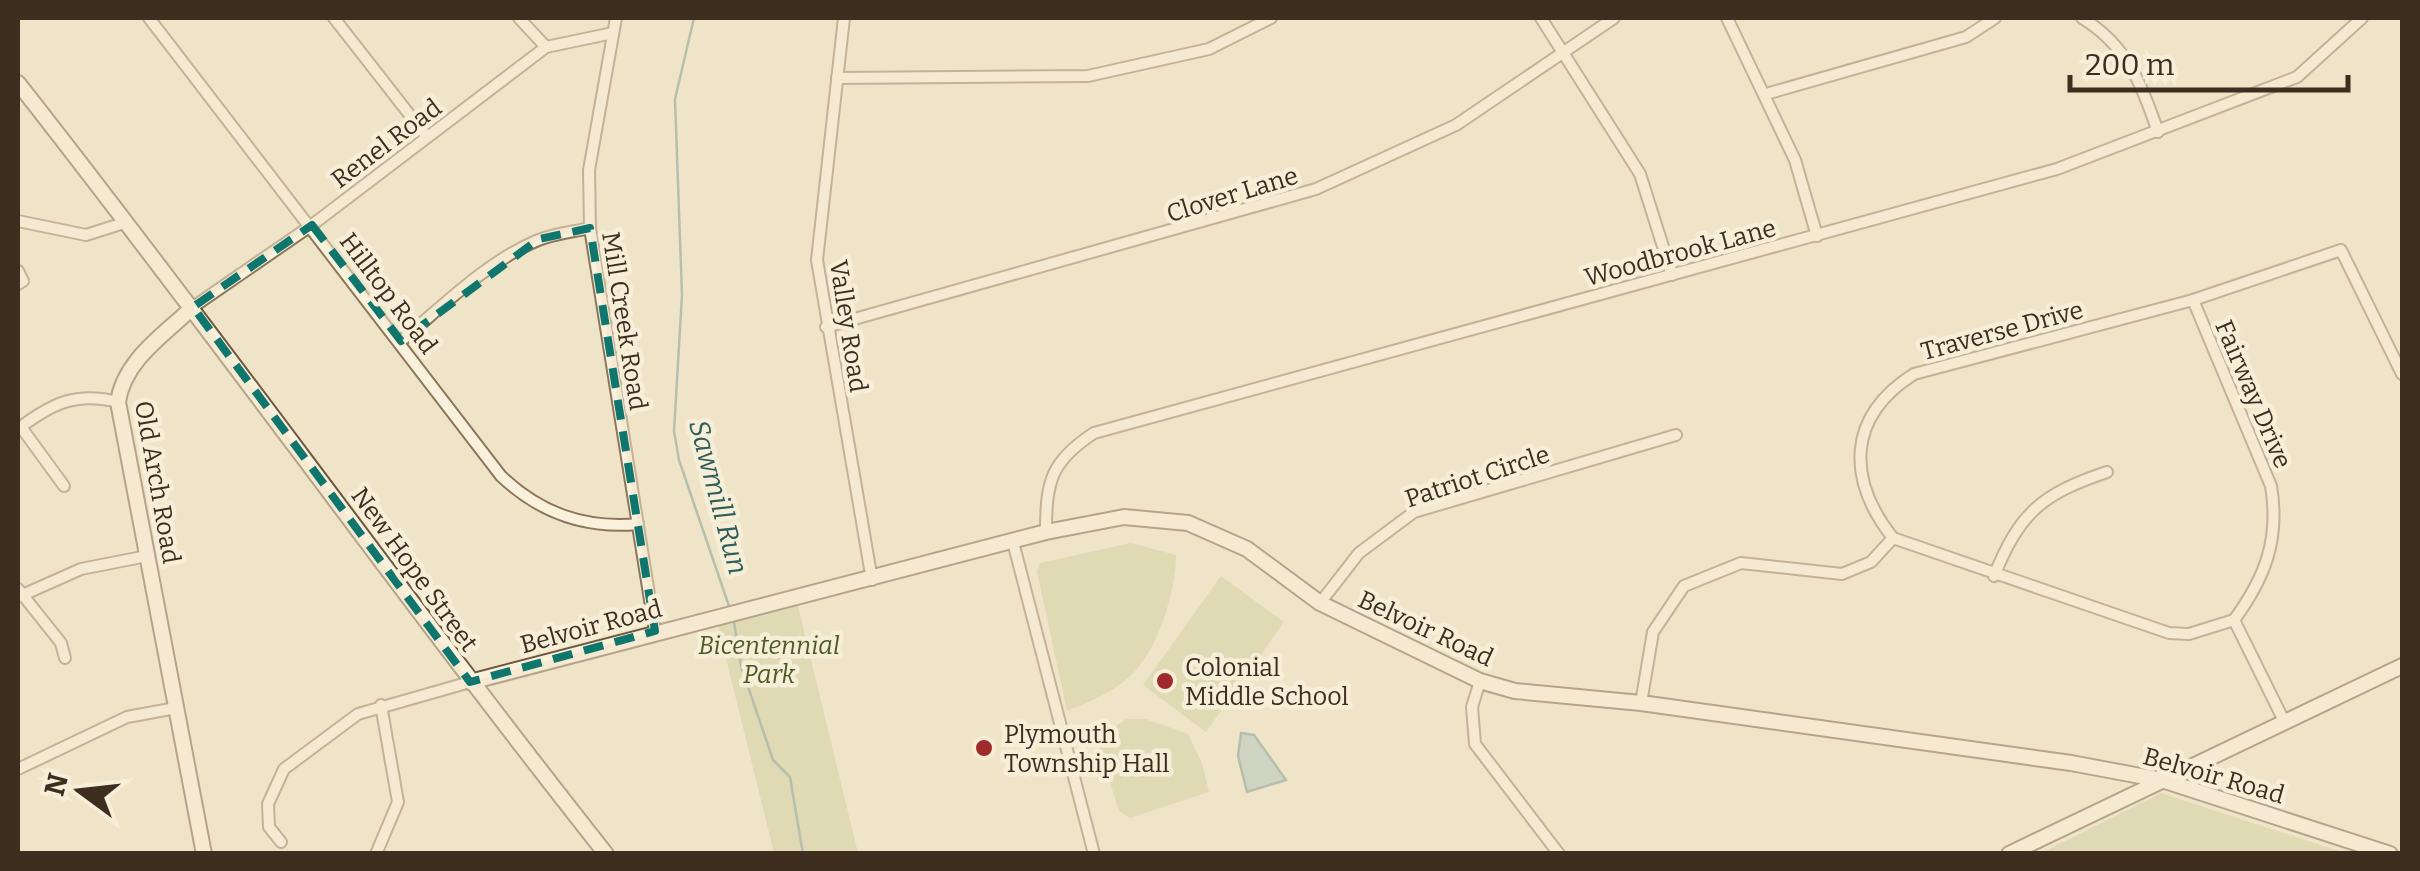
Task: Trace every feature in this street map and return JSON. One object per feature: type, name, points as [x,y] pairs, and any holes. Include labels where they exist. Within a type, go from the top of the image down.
[{"type":"street","name":"Hilltop Road","points":[[149,18],[519,493],[567,518],[610,526],[638,524]]},
{"type":"street","points":[[334,18],[426,138]]},
{"type":"street","points":[[519,18],[546,47]]},
{"type":"street","name":"Mill Creek Road","points":[[616,18],[589,170],[590,228],[655,631]]},
{"type":"street","name":"Valley Road","points":[[844,18],[817,231],[819,291],[872,580]]},
{"type":"street","points":[[837,78],[1088,76],[1209,49],[1270,18]]},
{"type":"street","points":[[1541,18],[1640,174],[1672,275]]},
{"type":"street","name":"Clover Lane","points":[[826,327],[1316,189],[1456,125],[1614,18]]},
{"type":"street","points":[[1726,18],[1795,160],[1816,236]]},
{"type":"street","points":[[1766,94],[1966,37],[1995,18]]},
{"type":"street","points":[[2082,18],[2124,52],[2141,82],[2158,132]]},
{"type":"street","name":"Woodbrook Lane","points":[[1046,532],[1046,498],[1056,464],[1067,450],[1094,433],[2035,176],[2297,77],[2362,18]]},
{"type":"street","name":"Renel Road","points":[[193,308],[312,224],[546,47],[613,33]]},
{"type":"street","points":[[18,83],[193,308]]},
{"type":"street","points":[[18,221],[86,235],[127,222]]},
{"type":"street","points":[[402,341],[477,278],[520,249],[540,239],[590,228]]},
{"type":"street","name":"Traverse Drive","points":[[1893,538],[1865,496],[1860,461],[1870,420],[1900,383],[1914,374],[2194,300],[2342,250],[2402,374]]},
{"type":"street","points":[[18,271],[22,282],[18,284]]},
{"type":"street","name":"Fairway Drive","points":[[2194,300],[2272,486],[2276,512],[2269,557],[2234,620]]},
{"type":"street","name":"Old Arch Road","points":[[193,308],[134,363],[120,388],[118,402],[204,854]]},
{"type":"street","name":"New Hope Street","points":[[193,308],[470,682],[606,854]]},
{"type":"street","points":[[64,486],[19,428],[64,400],[118,402]]},
{"type":"street","name":"Patriot Circle","points":[[1320,603],[1359,553],[1414,512],[1676,435]]},
{"type":"street","points":[[1994,576],[2004,550],[2034,507],[2062,487],[2107,472]]},
{"type":"street","name":"Belvoir Road","points":[[470,682],[655,631],[872,580],[1046,532],[1124,516],[1188,524],[1247,550],[1320,603],[1480,682],[1515,691],[1641,703],[2071,762],[2162,780],[2390,854]]},
{"type":"street","points":[[1641,703],[1653,632],[1684,586],[1741,563],[1842,574],[1871,562],[1893,538],[1994,576],[2170,633],[2189,634],[2234,620],[2284,721]]},
{"type":"street","points":[[1013,542],[1094,854]]},
{"type":"street","points":[[65,658],[61,643],[19,593],[95,565],[146,556]]},
{"type":"street","points":[[2010,854],[2402,666]]},
{"type":"street","points":[[281,842],[269,827],[268,804],[284,769],[358,714],[470,682]]},
{"type":"street","points":[[1480,682],[1470,727],[1476,744],[1560,854]]},
{"type":"street","points":[[376,854],[398,802],[380,705]]},
{"type":"street","points":[[18,769],[127,717],[176,708]]},
{"type":"highlighted area","points":[[312,225],[401,341],[539,239],[590,228],[655,631],[470,682],[193,307]]},
{"type":"green space","points":[[1131,543],[1176,555],[1173,586],[1157,637],[1129,677],[1092,701],[1067,711],[1037,572],[1040,563]]},
{"type":"green space","points":[[1221,576],[1284,622],[1206,732],[1143,685]]},
{"type":"green space","name":"Bicentennial Park","points":[[796,598],[858,853],[774,853],[716,618]]},
{"type":"green space","points":[[1126,719],[1146,719],[1188,734],[1202,763],[1209,792],[1130,818],[1119,811],[1097,740]]},
{"type":"green space","points":[[2161,793],[2345,853],[2041,853]]},
{"type":"water","points":[[1241,733],[1254,735],[1286,780],[1247,792],[1238,756]]},
{"type":"waterway","name":"Sawmill Run","points":[[694,18],[675,99],[682,295],[674,431],[679,460],[730,609]]},
{"type":"waterway","name":"Sawmill Run","points":[[734,622],[741,666],[773,760],[790,777],[803,854]]},
{"type":"place","name":"Colonial Middle School","points":[[1165,681]]},
{"type":"place","name":"Plymouth Township Hall","points":[[984,748]]}]
